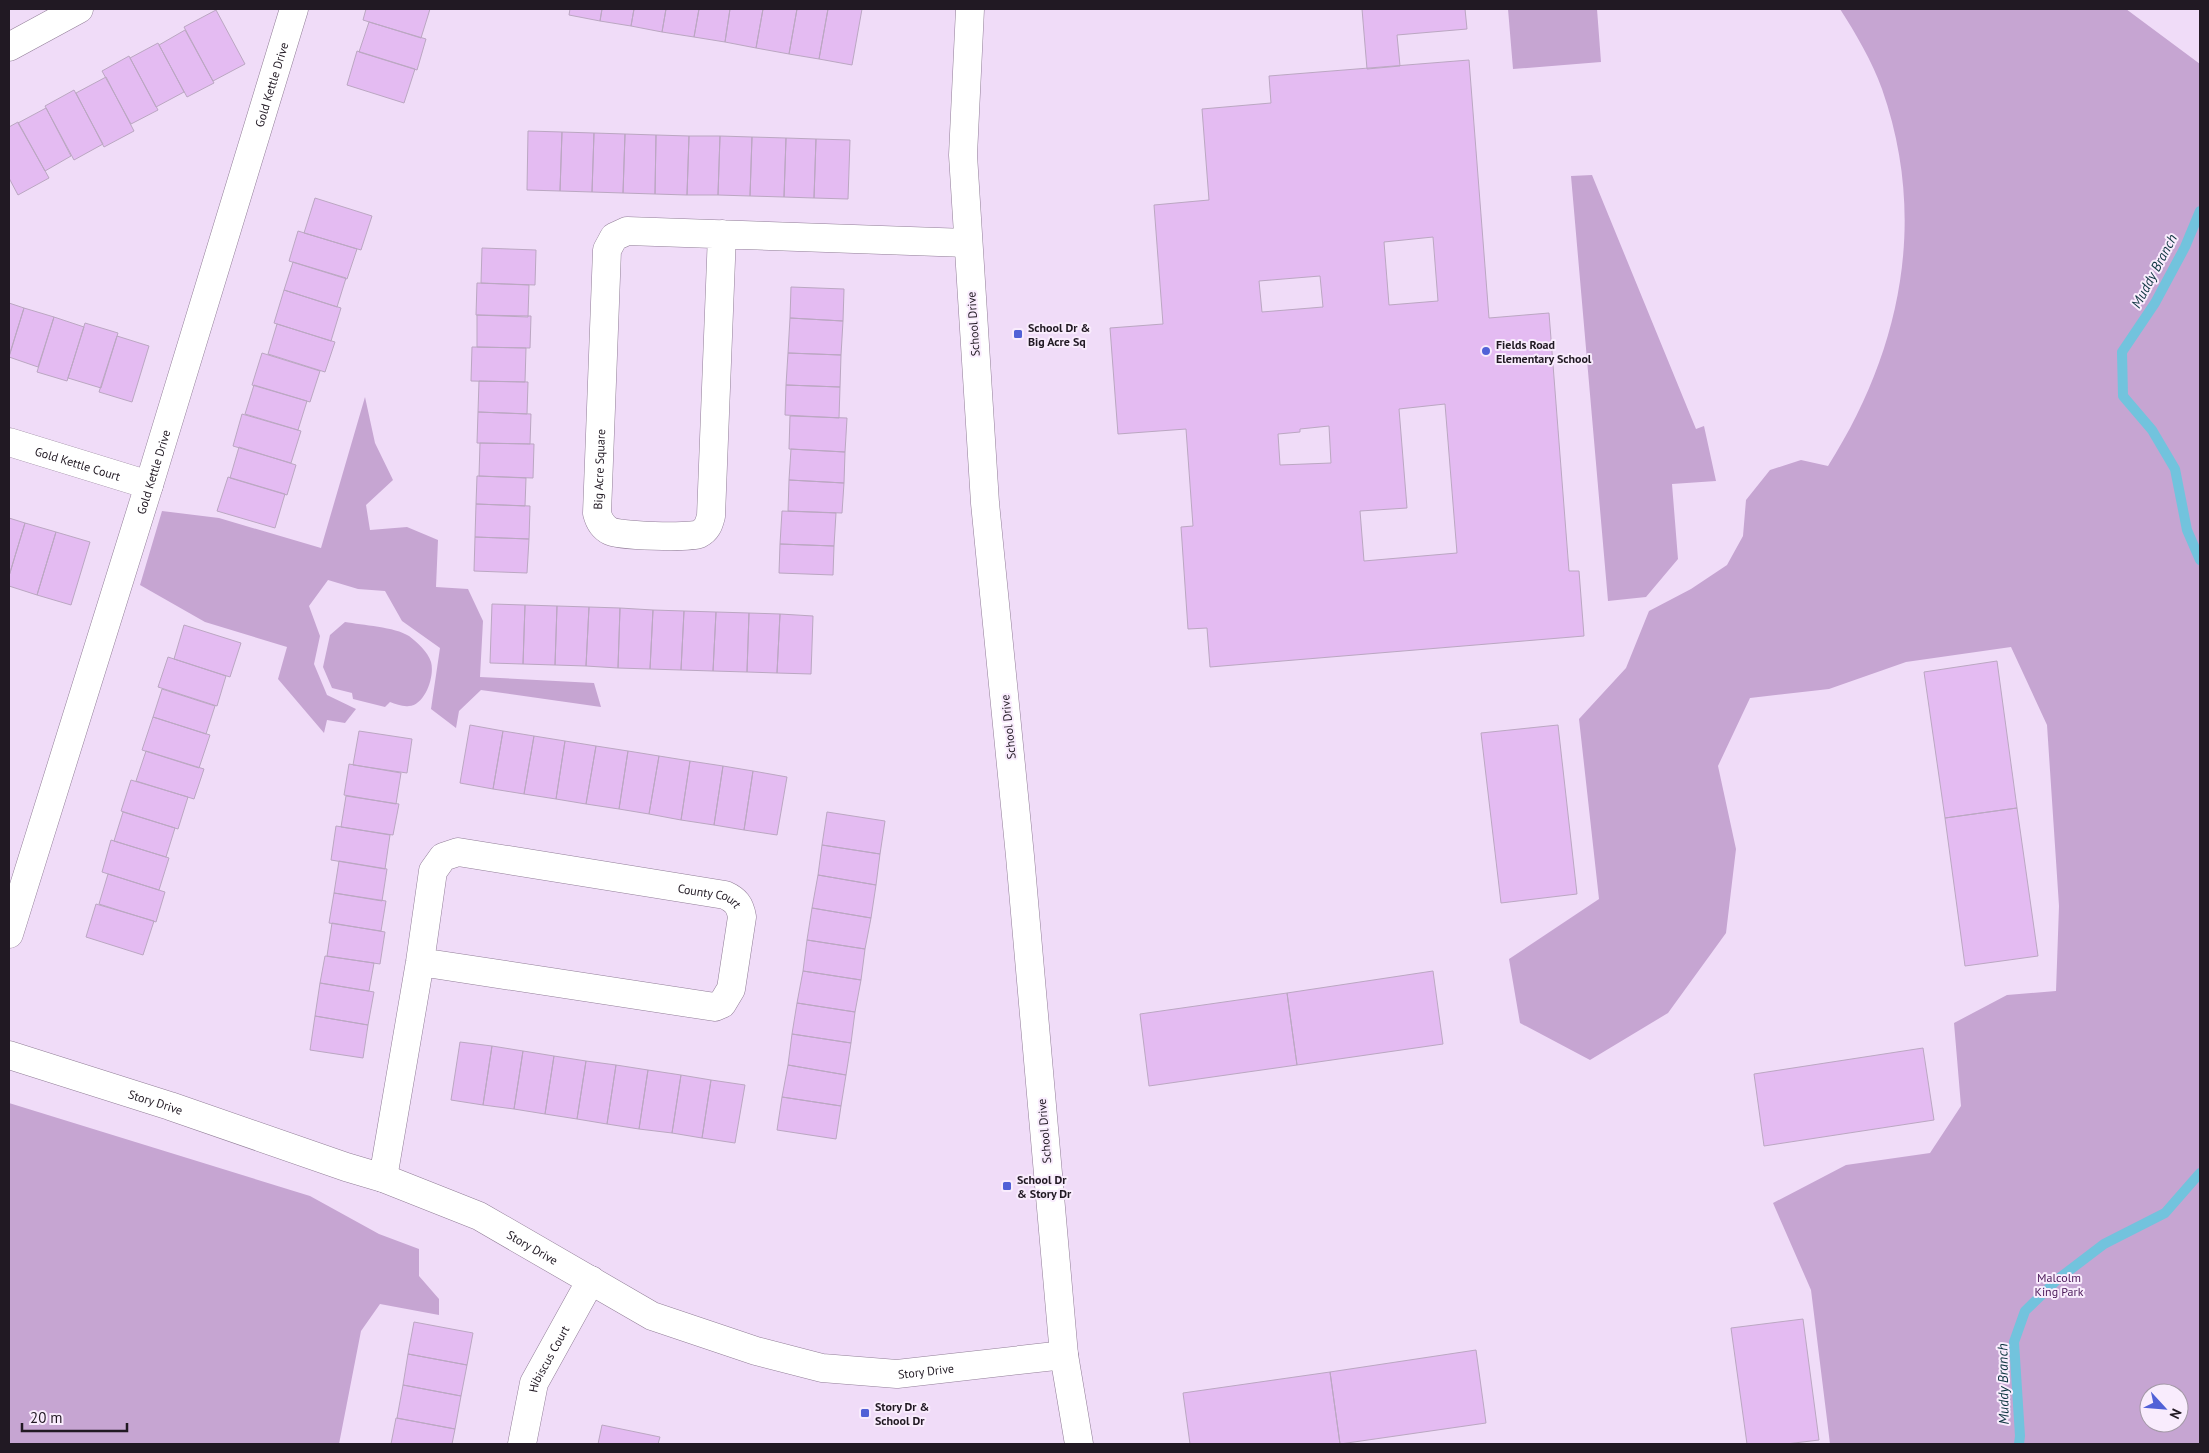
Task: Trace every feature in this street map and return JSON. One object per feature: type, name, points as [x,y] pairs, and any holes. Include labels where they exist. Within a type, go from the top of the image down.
[{"type":"street","points":[[9,47],[79,9]]},
{"type":"street","name":"Gold Kettle Drive","points":[[9,934],[149,485],[294,9]]},
{"type":"street","name":"School Drive","points":[[970,9],[963,155],[967,243],[985,503],[1018,837],[1064,1355],[1079,1444]]},
{"type":"street","name":"Big Acre Square","points":[[722,234],[711,516],[709,523],[705,530],[690,536],[615,534],[602,526],[597,513],[607,250],[614,237],[627,232],[722,234],[967,243]]},
{"type":"street","name":"Gold Kettle Court","points":[[9,442],[149,485]]},
{"type":"street","name":"County Court","points":[[383,1178],[420,962],[433,871],[443,857],[458,852],[725,895],[738,902],[741,909],[742,917],[731,990],[722,1004],[714,1007],[420,962]]},
{"type":"street","name":"Story Drive","points":[[9,1055],[170,1106],[383,1178],[479,1216],[652,1316],[756,1351],[822,1368],[897,1374],[1064,1355]]},
{"type":"street","name":"Hibiscus Court","points":[[522,1444],[534,1383],[591,1280]]},
{"type":"green space","points":[[1508,9],[1597,9],[1601,62],[1513,69]]},
{"type":"green space","name":"Malcolm King Park","points":[[1840,9],[2126,9],[2200,64],[2200,1444],[1830,1444],[1811,1290],[1773,1203],[1846,1165],[1930,1153],[1961,1106],[1954,1023],[2007,995],[2056,991],[2059,906],[2047,725],[2011,647],[1906,662],[1829,689],[1750,698],[1718,766],[1736,849],[1726,933],[1668,1013],[1590,1060],[1520,1023],[1509,959],[1599,899],[1579,719],[1626,668],[1649,611],[1691,589],[1727,565],[1743,536],[1746,500],[1770,470],[1801,460],[1828,466],[1853,422],[1874,377],[1889,331],[1900,284],[1904,236],[1903,187],[1896,138],[1882,89],[1858,38]]},
{"type":"green space","points":[[1592,175],[1696,429],[1704,426],[1716,481],[1672,484],[1678,559],[1646,597],[1608,601],[1571,176]]},
{"type":"green space","points":[[365,397],[375,443],[393,480],[366,505],[370,530],[407,527],[438,540],[436,587],[468,589],[483,621],[480,677],[594,683],[601,707],[481,690],[459,711],[456,728],[431,709],[440,648],[402,621],[385,591],[358,589],[328,580],[309,606],[320,636],[314,664],[327,695],[356,709],[345,723],[327,720],[324,733],[278,679],[287,647],[205,622],[140,585],[162,511],[219,518],[321,548]]},
{"type":"green space","points":[[345,622],[395,630],[409,636],[422,648],[430,658],[432,675],[428,689],[420,701],[407,706],[390,702],[385,707],[353,699],[352,693],[332,688],[323,667],[330,635]]},
{"type":"green space","points":[[9,1103],[310,1196],[379,1234],[419,1249],[419,1276],[439,1299],[439,1315],[380,1304],[361,1331],[339,1444],[9,1444]]},
{"type":"building","points":[[366,9],[430,9],[421,38],[363,20]]},
{"type":"building","points":[[570,9],[602,9],[600,21],[569,15]]},
{"type":"building","points":[[602,9],[634,9],[631,26],[600,21]]},
{"type":"building","points":[[634,9],[666,9],[662,32],[631,26]]},
{"type":"building","points":[[666,9],[699,9],[694,37],[662,32]]},
{"type":"building","points":[[699,9],[730,9],[725,42],[694,37]]},
{"type":"building","points":[[730,9],[763,9],[756,48],[725,42]]},
{"type":"building","points":[[763,9],[797,9],[789,54],[756,48]]},
{"type":"building","points":[[797,9],[828,9],[819,59],[789,54]]},
{"type":"building","points":[[828,9],[862,9],[852,65],[819,59]]},
{"type":"building","points":[[1362,9],[1465,9],[1467,29],[1397,35],[1400,66],[1367,69]]},
{"type":"building","points":[[216,10],[245,64],[213,81],[184,27]]},
{"type":"building","points":[[369,22],[426,39],[417,70],[359,52]]},
{"type":"building","points":[[185,30],[214,83],[187,97],[159,45]]},
{"type":"building","points":[[158,43],[184,92],[156,107],[130,58]]},
{"type":"building","points":[[357,51],[415,69],[404,103],[347,85]]},
{"type":"building","points":[[129,56],[158,110],[131,124],[102,71]]},
{"type":"building","name":"Fields Road Elementary School","points":[[1469,60],[1489,318],[1549,313],[1569,571],[1579,571],[1584,636],[1210,667],[1207,628],[1188,629],[1181,527],[1193,526],[1186,429],[1118,434],[1110,328],[1163,324],[1154,205],[1209,200],[1202,109],[1271,103],[1269,76]],"holes":[[[1433,237],[1438,301],[1389,305],[1384,242]],[[1320,276],[1323,307],[1262,312],[1259,281]],[[1445,404],[1457,553],[1364,561],[1360,511],[1407,508],[1399,409]],[[1329,426],[1331,463],[1280,465],[1278,434],[1300,432],[1300,429]]]},
{"type":"building","points":[[106,77],[134,131],[104,147],[76,93]]},
{"type":"building","points":[[74,90],[103,144],[74,160],[45,106]]},
{"type":"building","points":[[46,108],[71,156],[45,171],[18,123]]},
{"type":"building","points":[[18,122],[49,178],[18,195],[9,178],[9,127]]},
{"type":"building","points":[[528,131],[562,132],[560,191],[527,190]]},
{"type":"building","points":[[562,132],[594,133],[592,192],[560,191]]},
{"type":"building","points":[[594,133],[625,134],[623,193],[592,192]]},
{"type":"building","points":[[625,134],[656,135],[655,194],[623,193]]},
{"type":"building","points":[[656,135],[689,136],[687,195],[655,194]]},
{"type":"building","points":[[689,136],[720,136],[718,195],[687,195]]},
{"type":"building","points":[[720,136],[752,137],[750,196],[718,195]]},
{"type":"building","points":[[752,137],[786,138],[784,197],[750,196]]},
{"type":"building","points":[[786,138],[816,139],[814,198],[784,197]]},
{"type":"building","points":[[816,139],[850,140],[848,199],[814,198]]},
{"type":"building","points":[[315,198],[372,216],[361,250],[304,233]]},
{"type":"building","points":[[298,231],[357,249],[347,279],[289,261]]},
{"type":"building","points":[[482,248],[536,250],[535,285],[481,283]]},
{"type":"building","points":[[293,262],[346,278],[337,307],[284,290]]},
{"type":"building","points":[[477,283],[529,285],[528,317],[476,315]]},
{"type":"building","points":[[791,287],[844,289],[843,321],[790,318]]},
{"type":"building","points":[[284,290],[341,308],[331,341],[274,323]]},
{"type":"building","points":[[9,303],[24,308],[9,356]]},
{"type":"building","points":[[24,308],[54,317],[38,367],[9,357]]},
{"type":"building","points":[[477,315],[531,316],[530,348],[477,347]]},
{"type":"building","points":[[54,317],[84,327],[67,381],[37,372]]},
{"type":"building","points":[[790,318],[843,321],[841,355],[788,353]]},
{"type":"building","points":[[85,323],[118,333],[101,388],[68,378]]},
{"type":"building","points":[[277,324],[335,342],[325,372],[268,354]]},
{"type":"building","points":[[117,336],[149,346],[132,402],[99,392]]},
{"type":"building","points":[[472,347],[526,348],[525,382],[471,381]]},
{"type":"building","points":[[262,353],[320,371],[310,402],[252,385]]},
{"type":"building","points":[[788,353],[841,355],[840,387],[786,385]]},
{"type":"building","points":[[479,381],[528,382],[527,414],[478,412]]},
{"type":"building","points":[[254,385],[307,401],[298,430],[245,414]]},
{"type":"building","points":[[786,385],[840,387],[839,418],[785,415]]},
{"type":"building","points":[[478,412],[531,414],[530,444],[477,443]]},
{"type":"building","points":[[242,414],[301,431],[291,463],[233,446]]},
{"type":"building","points":[[790,416],[847,418],[845,452],[789,449]]},
{"type":"building","points":[[480,443],[534,444],[533,478],[479,476]]},
{"type":"building","points":[[239,447],[296,465],[287,495],[230,478]]},
{"type":"building","points":[[791,449],[845,452],[844,483],[789,480]]},
{"type":"building","points":[[477,476],[526,478],[525,506],[476,504]]},
{"type":"building","points":[[228,477],[285,494],[275,528],[217,511]]},
{"type":"building","points":[[789,480],[844,483],[842,513],[788,511]]},
{"type":"building","points":[[476,504],[530,506],[529,539],[475,537]]},
{"type":"building","points":[[782,511],[836,513],[834,546],[780,544]]},
{"type":"building","points":[[9,518],[25,523],[9,576]]},
{"type":"building","points":[[25,523],[56,532],[37,595],[9,586],[9,576]]},
{"type":"building","points":[[56,532],[90,542],[71,605],[37,595]]},
{"type":"building","points":[[475,537],[529,539],[527,573],[474,571]]},
{"type":"building","points":[[780,544],[834,546],[833,575],[779,573]]},
{"type":"building","points":[[492,604],[525,605],[523,664],[490,663]]},
{"type":"building","points":[[525,605],[557,606],[555,665],[523,664]]},
{"type":"building","points":[[557,606],[589,607],[586,666],[555,665]]},
{"type":"building","points":[[589,607],[620,608],[618,668],[586,666]]},
{"type":"building","points":[[620,608],[653,610],[650,669],[618,668]]},
{"type":"building","points":[[653,610],[684,611],[681,670],[650,669]]},
{"type":"building","points":[[684,611],[716,612],[713,671],[681,670]]},
{"type":"building","points":[[716,612],[749,613],[747,672],[713,671]]},
{"type":"building","points":[[749,613],[780,614],[777,673],[747,672]]},
{"type":"building","points":[[780,614],[813,616],[811,674],[777,673]]},
{"type":"building","points":[[184,625],[241,643],[230,677],[174,659]]},
{"type":"building","points":[[168,657],[226,676],[217,706],[158,687]]},
{"type":"building","points":[[1997,661],[2017,808],[1945,818],[1924,672]]},
{"type":"building","points":[[162,689],[215,706],[206,734],[153,717]]},
{"type":"building","points":[[153,717],[210,735],[199,768],[142,750]]},
{"type":"building","points":[[470,725],[503,731],[493,789],[460,783]]},
{"type":"building","points":[[1558,725],[1577,894],[1501,903],[1481,733]]},
{"type":"building","points":[[359,731],[412,739],[407,773],[353,765]]},
{"type":"building","points":[[503,731],[534,736],[524,794],[493,789]]},
{"type":"building","points":[[534,736],[565,741],[556,799],[524,794]]},
{"type":"building","points":[[565,741],[596,746],[586,804],[556,799]]},
{"type":"building","points":[[596,746],[628,751],[619,809],[586,804]]},
{"type":"building","points":[[146,751],[204,769],[194,799],[136,781]]},
{"type":"building","points":[[628,751],[659,756],[649,814],[619,809]]},
{"type":"building","points":[[659,756],[690,761],[681,820],[649,814]]},
{"type":"building","points":[[690,761],[723,766],[714,825],[681,820]]},
{"type":"building","points":[[349,764],[401,773],[396,804],[344,795]]},
{"type":"building","points":[[723,766],[753,771],[744,830],[714,825]]},
{"type":"building","points":[[753,771],[787,777],[777,835],[744,830]]},
{"type":"building","points":[[131,780],[188,797],[178,829],[121,811]]},
{"type":"building","points":[[346,796],[399,804],[393,835],[341,827]]},
{"type":"building","points":[[2017,808],[2038,956],[1965,966],[1945,818]]},
{"type":"building","points":[[123,812],[175,828],[166,857],[114,841]]},
{"type":"building","points":[[827,812],[885,821],[880,854],[822,845]]},
{"type":"building","points":[[336,826],[390,835],[385,869],[331,860]]},
{"type":"building","points":[[111,840],[169,858],[159,890],[102,872]]},
{"type":"building","points":[[822,845],[880,854],[876,885],[818,875]]},
{"type":"building","points":[[339,861],[387,869],[382,901],[334,893]]},
{"type":"building","points":[[108,874],[165,892],[156,922],[99,904]]},
{"type":"building","points":[[818,875],[876,885],[871,918],[812,908]]},
{"type":"building","points":[[334,893],[386,901],[381,931],[329,923]]},
{"type":"building","points":[[96,904],[154,921],[143,955],[86,937]]},
{"type":"building","points":[[812,908],[871,918],[865,949],[807,940]]},
{"type":"building","points":[[332,923],[385,932],[380,964],[327,956]]},
{"type":"building","points":[[807,940],[865,949],[861,980],[803,971]]},
{"type":"building","points":[[325,956],[374,963],[369,991],[320,983]]},
{"type":"building","points":[[803,971],[861,980],[855,1012],[797,1003]]},
{"type":"building","points":[[1433,971],[1443,1044],[1297,1065],[1287,993]]},
{"type":"building","points":[[320,983],[374,992],[368,1025],[315,1016]]},
{"type":"building","points":[[1287,993],[1297,1065],[1149,1086],[1140,1014]]},
{"type":"building","points":[[797,1003],[855,1012],[851,1043],[792,1034]]},
{"type":"building","points":[[315,1016],[368,1025],[363,1058],[310,1050]]},
{"type":"building","points":[[792,1034],[851,1043],[846,1075],[788,1065]]},
{"type":"building","points":[[460,1042],[492,1046],[483,1105],[451,1100]]},
{"type":"building","points":[[492,1046],[523,1051],[514,1109],[483,1105]]},
{"type":"building","points":[[1923,1048],[1934,1120],[1764,1146],[1754,1074]]},
{"type":"building","points":[[523,1051],[554,1056],[545,1114],[514,1109]]},
{"type":"building","points":[[554,1056],[586,1061],[577,1119],[545,1114]]},
{"type":"building","points":[[586,1061],[616,1065],[607,1124],[577,1119]]},
{"type":"building","points":[[616,1065],[648,1070],[639,1129],[607,1124]]},
{"type":"building","points":[[788,1065],[846,1075],[841,1106],[782,1097]]},
{"type":"building","points":[[648,1070],[681,1075],[672,1133],[639,1129]]},
{"type":"building","points":[[681,1075],[711,1080],[702,1138],[672,1133]]},
{"type":"building","points":[[711,1080],[745,1085],[735,1143],[702,1138]]},
{"type":"building","points":[[782,1097],[841,1106],[836,1139],[777,1130]]},
{"type":"building","points":[[1803,1319],[1819,1440],[1786,1444],[1747,1444],[1731,1328]]},
{"type":"building","points":[[414,1322],[473,1333],[467,1365],[408,1354]]},
{"type":"building","points":[[1476,1350],[1486,1423],[1340,1444],[1330,1372]]},
{"type":"building","points":[[408,1354],[467,1365],[461,1396],[403,1385]]},
{"type":"building","points":[[1330,1372],[1340,1444],[1190,1444],[1183,1393]]},
{"type":"building","points":[[403,1385],[461,1396],[455,1429],[397,1418]]},
{"type":"building","points":[[396,1418],[455,1429],[452,1444],[391,1444]]},
{"type":"building","points":[[602,1425],[660,1437],[658,1444],[598,1444]]},
{"type":"waterway","name":"Muddy Branch","points":[[2200,211],[2185,247],[2155,303],[2122,352],[2123,396],[2152,430],[2175,469],[2187,530],[2200,560]]},
{"type":"waterway","name":"Muddy Branch","points":[[2019,1444],[2014,1342],[2025,1311],[2058,1279],[2104,1244],[2165,1213],[2200,1173]]},
{"type":"place","name":"School Dr & Big Acre Sq","points":[[1018,334]]},
{"type":"place","name":"Fields Road Elementary School","points":[[1486,351]]},
{"type":"place","name":"School Dr & Story Dr","points":[[1007,1186]]},
{"type":"place","name":"Story Dr & School Dr","points":[[865,1413]]}]
